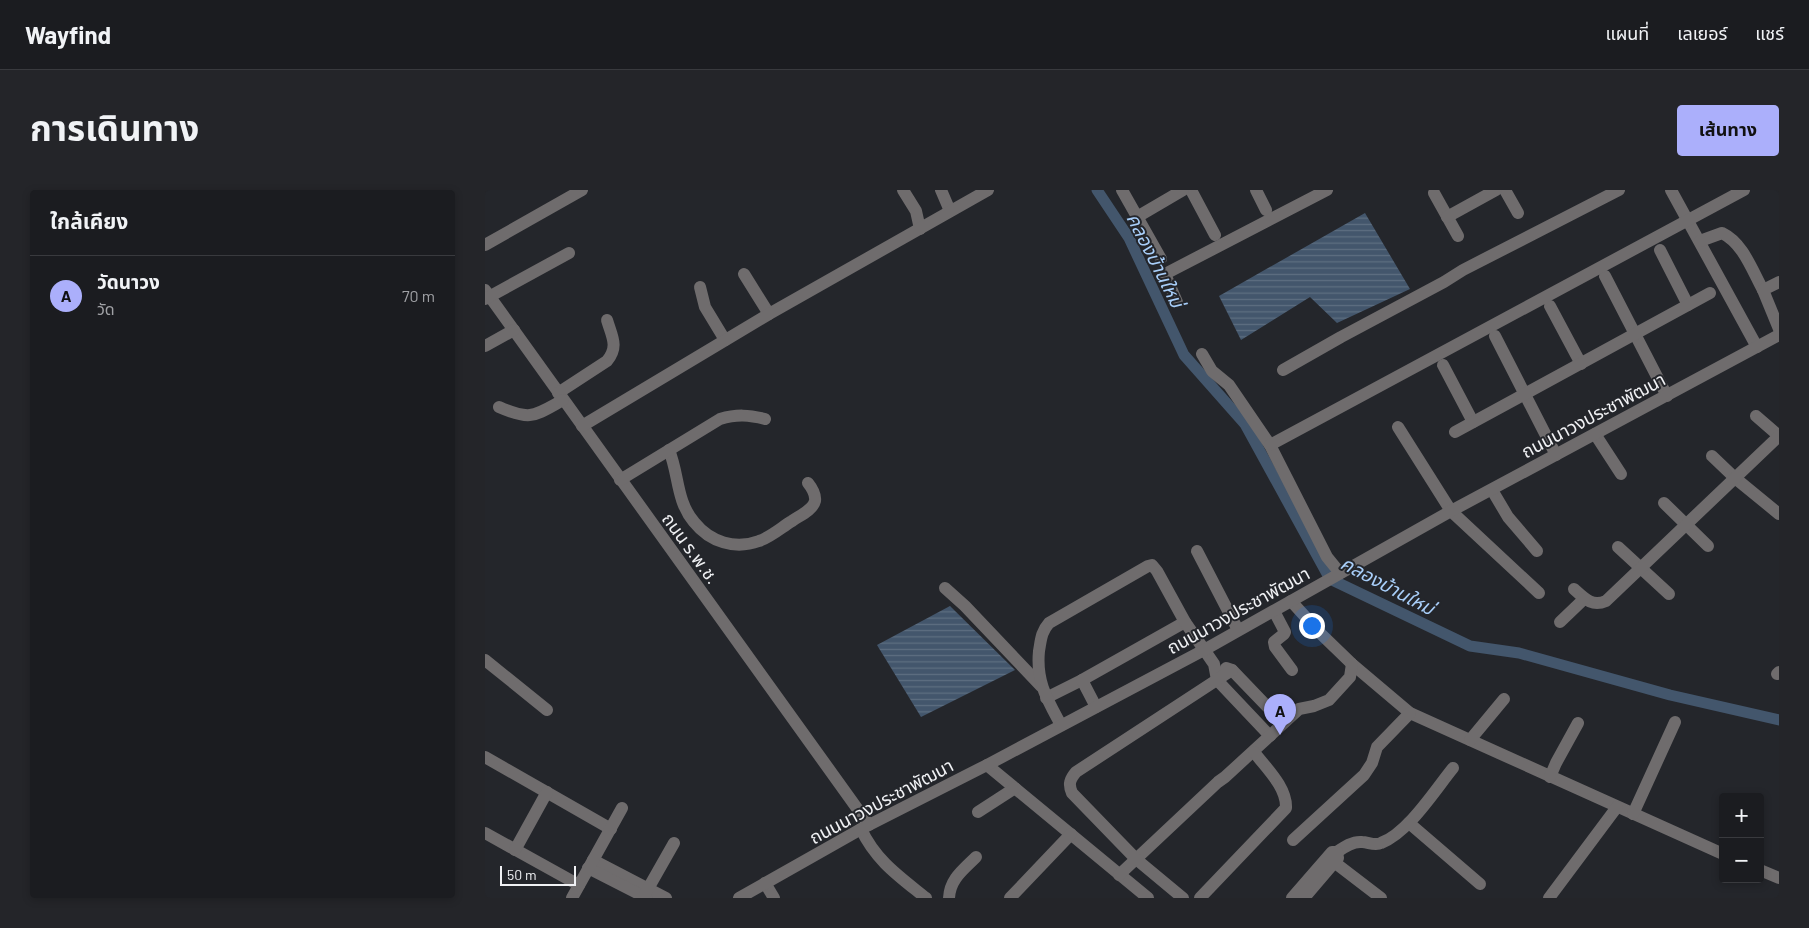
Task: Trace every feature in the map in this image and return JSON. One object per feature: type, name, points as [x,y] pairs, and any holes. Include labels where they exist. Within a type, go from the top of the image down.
[{"type":"street","points":[[485,245],[582,190]]},
{"type":"street","points":[[903,190],[916,211],[920,228]]},
{"type":"street","points":[[941,190],[950,212]]},
{"type":"street","points":[[582,426],[769,314],[988,190]]},
{"type":"street","points":[[1123,190],[1161,259]]},
{"type":"street","points":[[1137,217],[1183,190]]},
{"type":"street","points":[[1191,190],[1215,236]]},
{"type":"street","points":[[1256,190],[1266,210]]},
{"type":"street","points":[[1177,302],[1165,274],[1327,190]]},
{"type":"street","points":[[1447,217],[1496,190]]},
{"type":"street","points":[[1505,190],[1518,213]]},
{"type":"street","points":[[1283,370],[1463,270],[1619,190]]},
{"type":"street","points":[[1671,190],[1757,348]]},
{"type":"street","points":[[1270,445],[1744,190]]},
{"type":"street","points":[[1434,193],[1458,236]]},
{"type":"street","points":[[1700,242],[1722,233],[1731,237],[1745,256],[1763,290],[1779,329]]},
{"type":"street","points":[[1660,250],[1688,305]]},
{"type":"street","points":[[487,295],[569,253]]},
{"type":"street","points":[[744,274],[769,314]]},
{"type":"street","points":[[1605,276],[1667,396]]},
{"type":"street","points":[[1763,290],[1779,282]]},
{"type":"street","points":[[700,287],[705,307],[725,340]]},
{"type":"street","points":[[1455,432],[1711,294]]},
{"type":"street","name":"ถนน ร.พ.ช.","points":[[487,295],[514,330],[865,827],[868,844],[888,868],[926,898]]},
{"type":"street","points":[[1550,306],[1581,364]]},
{"type":"street","points":[[499,407],[525,417],[537,415],[607,361],[613,354],[615,344],[607,320]]},
{"type":"street","points":[[485,346],[514,330]]},
{"type":"street","name":"ถนนนาวงประชาพัฒนา","points":[[739,898],[865,827],[987,766],[1096,706],[1204,650],[1451,511],[1779,335]]},
{"type":"street","points":[[1495,336],[1557,455]]},
{"type":"street","points":[[1202,354],[1212,371],[1229,385],[1270,445],[1327,557],[1339,574]]},
{"type":"street","points":[[1443,366],[1473,422]]},
{"type":"street","points":[[620,480],[720,419],[732,415],[747,415],[765,419]]},
{"type":"street","points":[[1574,589],[1592,603],[1599,604],[1606,601],[1779,436],[1756,416]]},
{"type":"street","points":[[1398,427],[1451,511],[1539,593]]},
{"type":"street","points":[[1595,434],[1621,474]]},
{"type":"street","points":[[669,450],[679,497],[692,521],[701,531],[718,542],[748,544],[761,540],[805,512],[812,506],[815,500],[813,490],[808,483]]},
{"type":"street","points":[[1712,456],[1735,478],[1779,514]]},
{"type":"street","points":[[1492,490],[1508,518],[1537,551]]},
{"type":"street","points":[[1664,503],[1708,546]]},
{"type":"street","points":[[1618,547],[1669,594]]},
{"type":"street","points":[[1197,551],[1239,630]]},
{"type":"street","points":[[1061,726],[1044,692],[1038,664],[1041,635],[1049,623],[1152,565],[1157,570],[1185,622],[1214,664],[1217,680],[1270,736]]},
{"type":"street","points":[[945,588],[965,606],[1044,692]]},
{"type":"street","points":[[1560,622],[1585,599]]},
{"type":"street","points":[[1291,602],[1352,664],[1410,713],[1719,852]]},
{"type":"street","points":[[1274,611],[1285,632],[1274,642],[1275,647],[1292,670]]},
{"type":"street","points":[[1044,692],[1081,680],[1185,622]]},
{"type":"street","points":[[485,660],[547,710]]},
{"type":"street","points":[[1214,664],[1232,670],[1283,723]]},
{"type":"street","points":[[1119,875],[1299,709],[1329,700],[1350,677],[1352,664]]},
{"type":"street","points":[[1183,898],[1137,859],[1072,793],[1070,779],[1076,772],[1232,670]]},
{"type":"street","points":[[1081,680],[1096,706]]},
{"type":"street","points":[[1470,740],[1504,699]]},
{"type":"street","points":[[1293,840],[1364,775],[1372,763],[1377,747],[1410,713]]},
{"type":"street","points":[[1633,814],[1675,722]]},
{"type":"street","points":[[1550,777],[1577,724]]},
{"type":"street","points":[[1200,898],[1286,808],[1287,800],[1281,788],[1253,752]]},
{"type":"street","points":[[486,759],[611,828]]},
{"type":"street","points":[[987,766],[1148,898]]},
{"type":"street","points":[[1304,898],[1345,847],[1360,842],[1381,843],[1409,823],[1453,768]]},
{"type":"street","points":[[978,812],[1015,788]]},
{"type":"street","points":[[515,850],[547,792]]},
{"type":"street","points":[[1549,898],[1617,806]]},
{"type":"street","points":[[572,898],[622,808]]},
{"type":"street","points":[[1409,823],[1480,884]]},
{"type":"street","points":[[485,833],[579,885]]},
{"type":"street","points":[[1010,898],[1071,834]]},
{"type":"street","points":[[645,895],[674,843]]},
{"type":"street","points":[[1292,898],[1332,852],[1381,898]]},
{"type":"street","points":[[949,898],[951,886],[956,876],[976,857]]},
{"type":"street","points":[[590,864],[645,895],[666,898]]},
{"type":"street","points":[[1764,872],[1779,878]]},
{"type":"street","points":[[765,883],[774,898]]},
{"type":"water","points":[[1365,213],[1410,289],[1337,323],[1310,297],[1241,340],[1219,296]]},
{"type":"water","points":[[950,606],[1015,670],[921,717],[877,645]]},
{"type":"waterway","name":"คลองบ้านใหม่","points":[[1097,190],[1129,238],[1184,355],[1245,424],[1330,579],[1470,646],[1519,653],[1670,695],[1779,720]]},
{"type":"place","name":"วัดนาวง","points":[[1280,735]]}]
